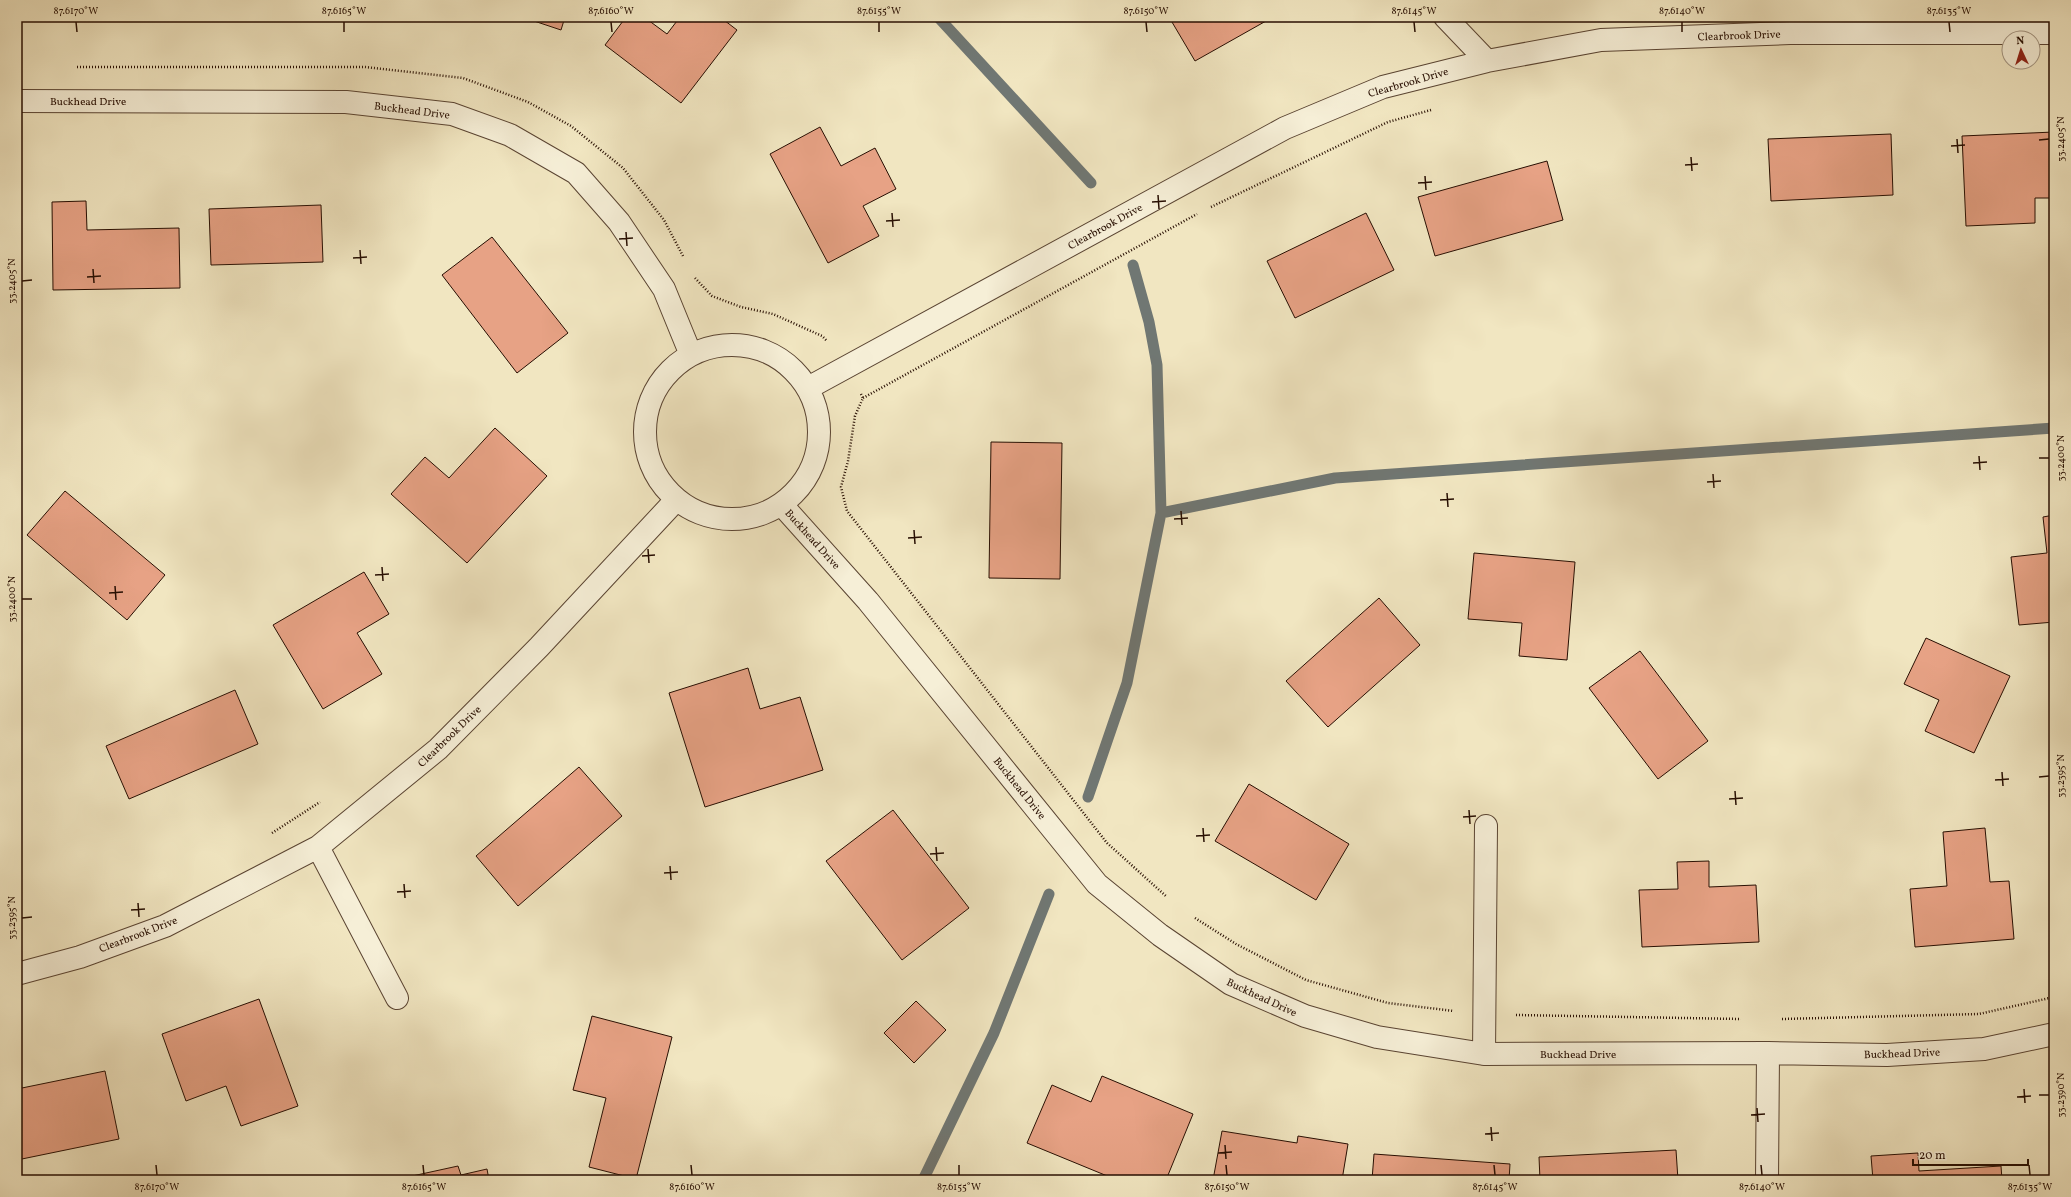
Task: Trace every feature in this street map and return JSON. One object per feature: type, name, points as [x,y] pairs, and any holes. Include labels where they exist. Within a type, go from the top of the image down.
[{"type":"street","points":[[1445,17],[1487,61]]},
{"type":"street","name":"Clearbrook Drive","points":[[808,388],[1285,128],[1383,87],[1487,61],[1602,40],[1790,33],[2054,32]]},
{"type":"street","name":"Buckhead Drive","points":[[17,101],[346,102],[452,114],[510,135],[576,173],[619,222],[664,289],[691,355],[707,348],[727,344],[751,347],[774,355],[793,369],[808,388],[817,411],[819,436],[815,459],[805,480],[781,504],[868,602],[1097,884],[1160,935],[1231,984],[1305,1016],[1377,1037],[1484,1054],[1768,1053],[1886,1055],[1984,1049],[2054,1034]]},
{"type":"street","points":[[691,355],[670,370],[656,388],[645,419],[646,453],[656,477],[676,500],[707,516],[742,519],[763,513],[781,504]]},
{"type":"street","name":"Clearbrook Drive","points":[[17,974],[80,957],[165,926],[318,847],[438,749],[539,647],[676,500]]},
{"type":"street","points":[[1484,1054],[1486,826]]},
{"type":"street","points":[[318,847],[397,998]]},
{"type":"street","points":[[1767,1180],[1768,1053]]},
{"type":"path","points":[[72,67],[366,67],[463,78],[528,102],[571,126],[624,168],[664,220],[685,261]]},
{"type":"path","points":[[1171,901],[1107,843],[847,511],[841,487],[848,461],[855,416],[863,398],[1211,207],[1388,122],[1438,108]]},
{"type":"path","points":[[692,275],[712,296],[741,307],[773,314],[822,336],[851,364],[863,398]]},
{"type":"path","points":[[268,835],[321,801]]},
{"type":"path","points":[[1190,915],[1236,944],[1306,980],[1388,1003],[1484,1014],[1747,1019]]},
{"type":"path","points":[[1779,1020],[1979,1014],[2054,997]]},
{"type":"building","points":[[522,17],[565,17],[561,30]]},
{"type":"building","points":[[626,17],[644,17],[667,34],[680,17],[720,17],[737,30],[681,103],[605,45]]},
{"type":"building","points":[[1169,17],[1263,17],[1266,21],[1195,61]]},
{"type":"building","points":[[820,127],[841,166],[875,148],[896,189],[863,206],[879,236],[828,263],[770,154]]},
{"type":"building","points":[[2054,132],[2054,198],[2035,198],[2035,223],[1966,226],[1962,136]]},
{"type":"building","points":[[1891,134],[1893,195],[1771,201],[1768,139]]},
{"type":"building","points":[[1547,161],[1563,220],[1435,256],[1418,197]]},
{"type":"building","points":[[86,201],[87,230],[179,228],[180,288],[53,290],[52,202]]},
{"type":"building","points":[[321,205],[323,262],[211,265],[209,209]]},
{"type":"building","points":[[1366,213],[1394,270],[1295,318],[1267,261]]},
{"type":"building","points":[[492,237],[568,333],[517,373],[442,275]]},
{"type":"building","points":[[495,428],[547,476],[467,563],[391,494],[425,457],[449,478]]},
{"type":"building","points":[[991,442],[1062,443],[1060,579],[989,578]]},
{"type":"building","points":[[65,491],[165,575],[127,620],[27,535]]},
{"type":"building","points":[[2054,515],[2054,622],[2019,625],[2011,557],[2047,553],[2043,517]]},
{"type":"building","points":[[1474,553],[1575,562],[1567,660],[1519,656],[1522,623],[1468,619]]},
{"type":"building","points":[[364,572],[389,614],[357,633],[382,674],[323,709],[273,625]]},
{"type":"building","points":[[1379,598],[1420,645],[1328,727],[1286,681]]},
{"type":"building","points":[[1926,638],[2010,676],[1974,753],[1925,731],[1939,700],[1904,684]]},
{"type":"building","points":[[1640,651],[1708,741],[1658,779],[1589,688]]},
{"type":"building","points":[[748,668],[760,709],[800,697],[823,770],[705,807],[669,693]]},
{"type":"building","points":[[235,690],[258,744],[129,799],[106,746]]},
{"type":"building","points":[[579,767],[622,816],[518,906],[476,856]]},
{"type":"building","points":[[1249,784],[1349,844],[1316,900],[1215,841]]},
{"type":"building","points":[[893,810],[969,908],[902,960],[826,861]]},
{"type":"building","points":[[1985,828],[1990,882],[2009,881],[2014,939],[1915,947],[1910,889],[1947,886],[1943,832]]},
{"type":"building","points":[[1709,861],[1709,887],[1756,885],[1759,942],[1642,947],[1639,890],[1678,889],[1677,862]]},
{"type":"building","points":[[259,999],[298,1106],[241,1126],[226,1086],[186,1101],[162,1034]]},
{"type":"building","points":[[916,1001],[946,1030],[914,1063],[884,1033]]},
{"type":"building","points":[[592,1016],[672,1037],[636,1179],[589,1167],[606,1098],[573,1090]]},
{"type":"building","points":[[105,1071],[119,1139],[17,1160],[17,1089]]},
{"type":"building","points":[[1102,1076],[1193,1114],[1166,1180],[1117,1180],[1027,1143],[1052,1085],[1091,1102]]},
{"type":"building","points":[[1222,1131],[1297,1143],[1298,1136],[1348,1144],[1342,1180],[1213,1180]]},
{"type":"building","points":[[1676,1150],[1678,1180],[1540,1180],[1539,1157]]},
{"type":"building","points":[[1918,1153],[1919,1171],[2001,1166],[2002,1180],[1873,1180],[1871,1156]]},
{"type":"building","points":[[1374,1154],[1510,1164],[1509,1180],[1372,1180]]},
{"type":"building","points":[[458,1166],[461,1175],[487,1169],[489,1180],[394,1180]]},
{"type":"waterway","points":[[938,17],[1091,183]]},
{"type":"waterway","points":[[1088,797],[1127,683],[1161,513],[1157,365],[1149,322],[1133,265]]},
{"type":"waterway","points":[[1161,513],[1335,478],[2054,428]]},
{"type":"waterway","points":[[923,1180],[994,1033],[1049,894]]}]
